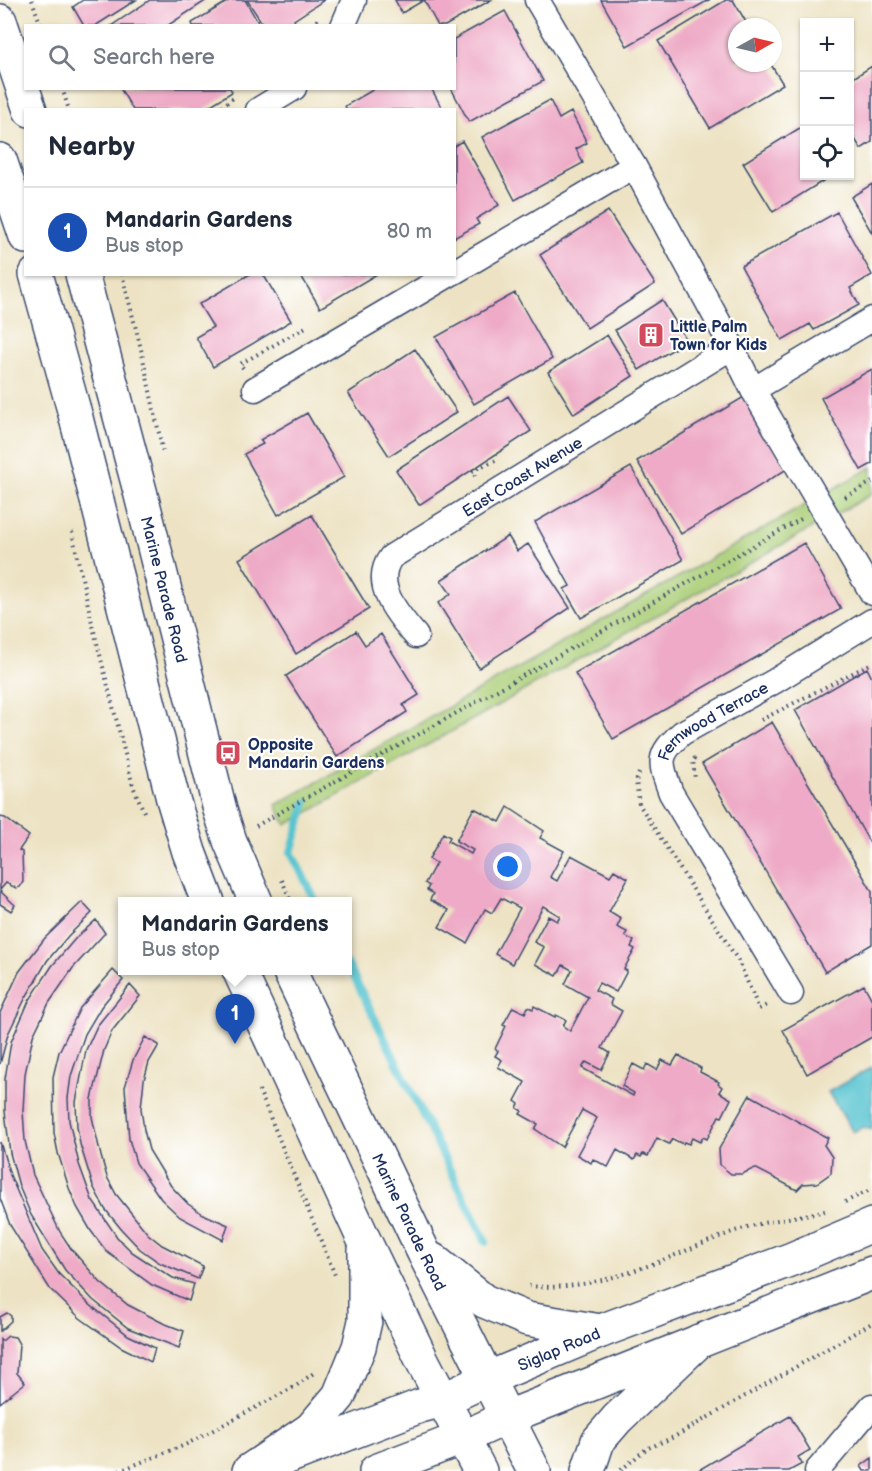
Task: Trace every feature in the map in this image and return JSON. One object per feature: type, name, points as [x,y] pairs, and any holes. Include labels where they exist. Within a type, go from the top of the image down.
[{"type":"main road","points":[[0,21],[29,108]]},
{"type":"main road","points":[[0,160],[24,231]]},
{"type":"main road","points":[[37,276],[75,414],[173,799],[189,852],[206,897]]},
{"type":"main road","name":"Marine Parade Road","points":[[83,276],[140,491],[220,810],[230,841],[254,897]]},
{"type":"main road","points":[[241,975],[365,1242],[442,1400],[480,1471]]},
{"type":"main road","name":"Marine Parade Road","points":[[291,975],[424,1253],[534,1471]]},
{"type":"main road","name":"Siglap Road","points":[[251,1471],[420,1406],[442,1400],[488,1378],[601,1331],[871,1230]]},
{"type":"main road","points":[[251,1471],[311,1429],[339,1396],[359,1347],[364,1321],[365,1242]]},
{"type":"main road","points":[[424,1253],[484,1301],[527,1319],[601,1331]]},
{"type":"main road","points":[[376,1471],[872,1273]]},
{"type":"main road","points":[[588,1471],[598,1441],[617,1419],[699,1341]]},
{"type":"street","points":[[344,24],[354,0]]},
{"type":"street","points":[[537,0],[634,166],[732,346],[753,390],[872,593]]},
{"type":"street","points":[[261,108],[291,90]]},
{"type":"street","points":[[456,271],[634,166]]},
{"type":"street","points":[[255,389],[447,276]]},
{"type":"street","points":[[753,390],[872,319]]},
{"type":"street","name":"East Coast Avenue","points":[[416,636],[396,611],[384,585],[384,566],[391,557],[732,346]]},
{"type":"street","name":"Fernwood Terrace","points":[[791,993],[672,794],[664,774],[662,756],[669,744],[682,733],[775,681],[872,621]]},
{"type":"street","points":[[817,1471],[872,1406]]},
{"type":"path","points":[[32,0],[40,24]]},
{"type":"path","points":[[63,90],[68,108]]},
{"type":"path","points":[[220,108],[239,94]]},
{"type":"path","points":[[845,497],[872,482]]},
{"type":"path","points":[[230,841],[802,518]]},
{"type":"path","points":[[757,723],[872,663]]},
{"type":"path","points":[[698,789],[693,760],[699,755]]},
{"type":"path","points":[[644,764],[636,780],[639,804],[739,962],[759,1009],[791,993]]},
{"type":"path","points":[[255,1081],[338,1282]]},
{"type":"path","points":[[836,1206],[872,1189]]},
{"type":"path","points":[[522,1286],[553,1288],[623,1276],[738,1230],[826,1210]]},
{"type":"path","points":[[621,1471],[646,1449],[674,1437],[872,1323]]},
{"type":"path","points":[[119,1471],[185,1445],[296,1386],[317,1371]]},
{"type":"green space","points":[[872,467],[872,494],[286,825],[276,805]]},
{"type":"water","points":[[872,1067],[872,1130],[863,1127],[853,1132],[828,1092]]},
{"type":"building","points":[[83,0],[136,0],[98,24],[83,24],[73,7]]},
{"type":"building","points":[[150,0],[207,0],[170,24],[114,24]]},
{"type":"building","points":[[230,0],[245,0],[259,24],[192,24]]},
{"type":"building","points":[[247,0],[324,0],[294,20],[296,24],[263,24]]},
{"type":"building","points":[[395,0],[424,0],[402,13]]},
{"type":"building","points":[[424,0],[491,0],[449,24],[437,24]]},
{"type":"building","points":[[601,0],[709,0],[627,46]]},
{"type":"building","points":[[726,0],[733,0],[744,18],[728,18],[728,72],[776,72],[783,84],[710,128],[658,41]]},
{"type":"building","points":[[505,11],[543,81],[469,122],[452,90],[456,90],[456,38]]},
{"type":"building","points":[[872,66],[872,142],[861,149],[854,138],[854,77]]},
{"type":"building","points":[[121,90],[231,90],[232,92],[206,108],[132,108]]},
{"type":"building","points":[[373,90],[432,90],[442,108],[346,108],[345,106]]},
{"type":"building","points":[[550,100],[559,119],[571,112],[587,143],[576,149],[583,163],[515,200],[482,137]]},
{"type":"building","points":[[800,128],[800,180],[825,180],[773,212],[743,163]]},
{"type":"building","points":[[462,141],[499,205],[476,219],[479,224],[456,237],[456,145]]},
{"type":"building","points":[[872,184],[872,233],[851,197]]},
{"type":"building","points":[[608,211],[655,284],[587,328],[540,255]]},
{"type":"building","points":[[837,212],[872,275],[850,288],[859,305],[814,330],[810,324],[782,340],[741,266]]},
{"type":"building","points":[[247,276],[264,276],[291,321],[213,367],[196,337],[213,327],[199,304]]},
{"type":"building","points":[[301,276],[374,276],[320,308]]},
{"type":"building","points":[[515,293],[552,359],[474,404],[436,337]]},
{"type":"building","name":"Little Palm Town for Kids","points":[[662,300],[687,341],[639,370],[615,330]]},
{"type":"building","points":[[607,335],[633,376],[574,414],[548,372]]},
{"type":"building","points":[[415,349],[457,412],[389,456],[348,393]]},
{"type":"building","points":[[872,369],[872,464],[861,470],[821,398]]},
{"type":"building","points":[[508,396],[531,431],[419,505],[396,470]]},
{"type":"building","points":[[744,397],[787,469],[681,534],[637,461]]},
{"type":"building","points":[[307,413],[344,477],[278,515],[244,454],[263,444],[260,440]]},
{"type":"building","points":[[631,467],[683,560],[581,618],[564,589],[570,586],[535,522]]},
{"type":"building","points":[[312,515],[369,609],[296,654],[239,559]]},
{"type":"building","points":[[508,536],[517,551],[528,544],[570,608],[479,668],[438,603],[451,594],[441,580]]},
{"type":"building","points":[[804,543],[841,609],[613,739],[575,673]]},
{"type":"building","points":[[356,631],[365,645],[381,634],[419,695],[403,705],[407,712],[337,757],[286,676]]},
{"type":"building","points":[[867,668],[872,678],[872,847],[795,710]]},
{"type":"building","points":[[772,722],[872,891],[872,944],[825,972],[702,764]]},
{"type":"building","points":[[508,807],[544,831],[540,838],[564,851],[550,877],[557,881],[571,855],[610,876],[614,870],[628,878],[609,912],[621,919],[617,927],[627,932],[625,936],[634,941],[631,947],[635,949],[624,969],[627,971],[616,992],[599,983],[595,990],[612,999],[610,1004],[622,1011],[602,1048],[610,1053],[601,1070],[586,1062],[582,1068],[633,1096],[634,1093],[622,1086],[633,1064],[644,1070],[647,1064],[657,1070],[662,1060],[672,1065],[678,1055],[701,1068],[700,1072],[719,1082],[718,1084],[722,1087],[719,1092],[731,1099],[707,1139],[703,1137],[700,1142],[692,1138],[689,1144],[684,1142],[683,1144],[672,1139],[669,1144],[657,1138],[648,1156],[637,1155],[634,1160],[617,1150],[608,1167],[593,1159],[591,1163],[577,1155],[597,1118],[582,1110],[562,1147],[535,1129],[538,1124],[520,1114],[522,1111],[517,1108],[519,1104],[515,1101],[525,1082],[498,1067],[502,1060],[495,1056],[498,1051],[495,1049],[506,1026],[503,1025],[513,1007],[525,1013],[528,1007],[533,1009],[534,1006],[555,1017],[556,1015],[566,1020],[563,1026],[570,1031],[588,997],[565,984],[572,970],[563,965],[557,976],[535,964],[544,947],[534,942],[548,916],[557,921],[560,916],[543,906],[512,964],[495,954],[520,908],[501,898],[492,913],[485,909],[467,943],[439,927],[449,910],[430,900],[433,894],[427,890],[429,886],[425,883],[436,863],[429,859],[443,833],[450,837],[448,841],[471,854],[473,850],[456,841],[474,808],[500,822]]},
{"type":"building","points":[[0,817],[5,818],[29,836],[19,850],[22,852],[23,882],[20,887],[16,888],[6,883],[0,890]]},
{"type":"building","points":[[0,891],[15,905],[11,911],[0,904]]},
{"type":"building","points":[[82,902],[92,913],[47,961],[8,1034],[0,1064],[0,1013],[19,972],[45,938]]},
{"type":"building","points":[[96,920],[105,933],[73,968],[49,1003],[33,1036],[25,1074],[23,1111],[25,1141],[33,1175],[60,1232],[72,1250],[100,1282],[128,1305],[184,1331],[179,1348],[128,1328],[93,1300],[65,1270],[31,1215],[19,1186],[10,1153],[5,1111],[5,1079],[11,1042],[29,1001],[52,966],[75,939]]},
{"type":"building","points":[[113,970],[123,980],[101,1007],[85,1034],[71,1076],[68,1098],[69,1121],[79,1164],[92,1200],[117,1237],[132,1252],[173,1278],[194,1284],[189,1301],[152,1285],[107,1252],[77,1207],[58,1153],[54,1133],[53,1077],[59,1052],[80,1008]]},
{"type":"building","points":[[130,985],[140,996],[112,1031],[104,1050],[92,1099],[92,1117],[101,1156],[107,1177],[116,1194],[148,1234],[162,1245],[203,1266],[198,1279],[160,1263],[140,1249],[122,1230],[105,1209],[93,1186],[80,1144],[76,1102],[86,1050],[97,1026]]},
{"type":"building","points":[[864,985],[872,1000],[872,1037],[807,1074],[783,1030]]},
{"type":"building","points":[[145,1037],[159,1045],[149,1062],[144,1080],[141,1108],[149,1150],[171,1186],[188,1204],[203,1214],[228,1225],[223,1240],[180,1217],[161,1199],[136,1163],[129,1139],[125,1087],[133,1060]]},
{"type":"building","points":[[750,1095],[828,1138],[824,1145],[832,1157],[831,1173],[817,1183],[803,1184],[797,1190],[755,1168],[742,1174],[731,1174],[720,1165],[719,1149]]},
{"type":"building","points":[[0,1142],[10,1175],[42,1250],[59,1274],[89,1304],[128,1335],[155,1348],[151,1362],[121,1347],[80,1318],[50,1289],[10,1225],[0,1198]]},
{"type":"building","points":[[7,1313],[11,1316],[11,1321],[0,1331],[0,1317]]},
{"type":"building","points":[[8,1336],[15,1337],[19,1344],[17,1373],[25,1383],[0,1403],[0,1339],[2,1341]]},
{"type":"building","points":[[790,1416],[810,1450],[798,1457],[802,1464],[789,1471],[697,1471]]},
{"type":"building","points":[[872,1458],[872,1471],[864,1471],[861,1466]]},
{"type":"waterway","points":[[306,803],[291,852],[314,897]]},
{"type":"waterway","points":[[352,973],[486,1242]]},
{"type":"place","name":"Little Palm Town for Kids","points":[[651,335]]},
{"type":"place","name":"Opposite Mandarin Gardens","points":[[228,753]]},
{"type":"place","name":"Mandarin Gardens","points":[[235,1044]]}]
